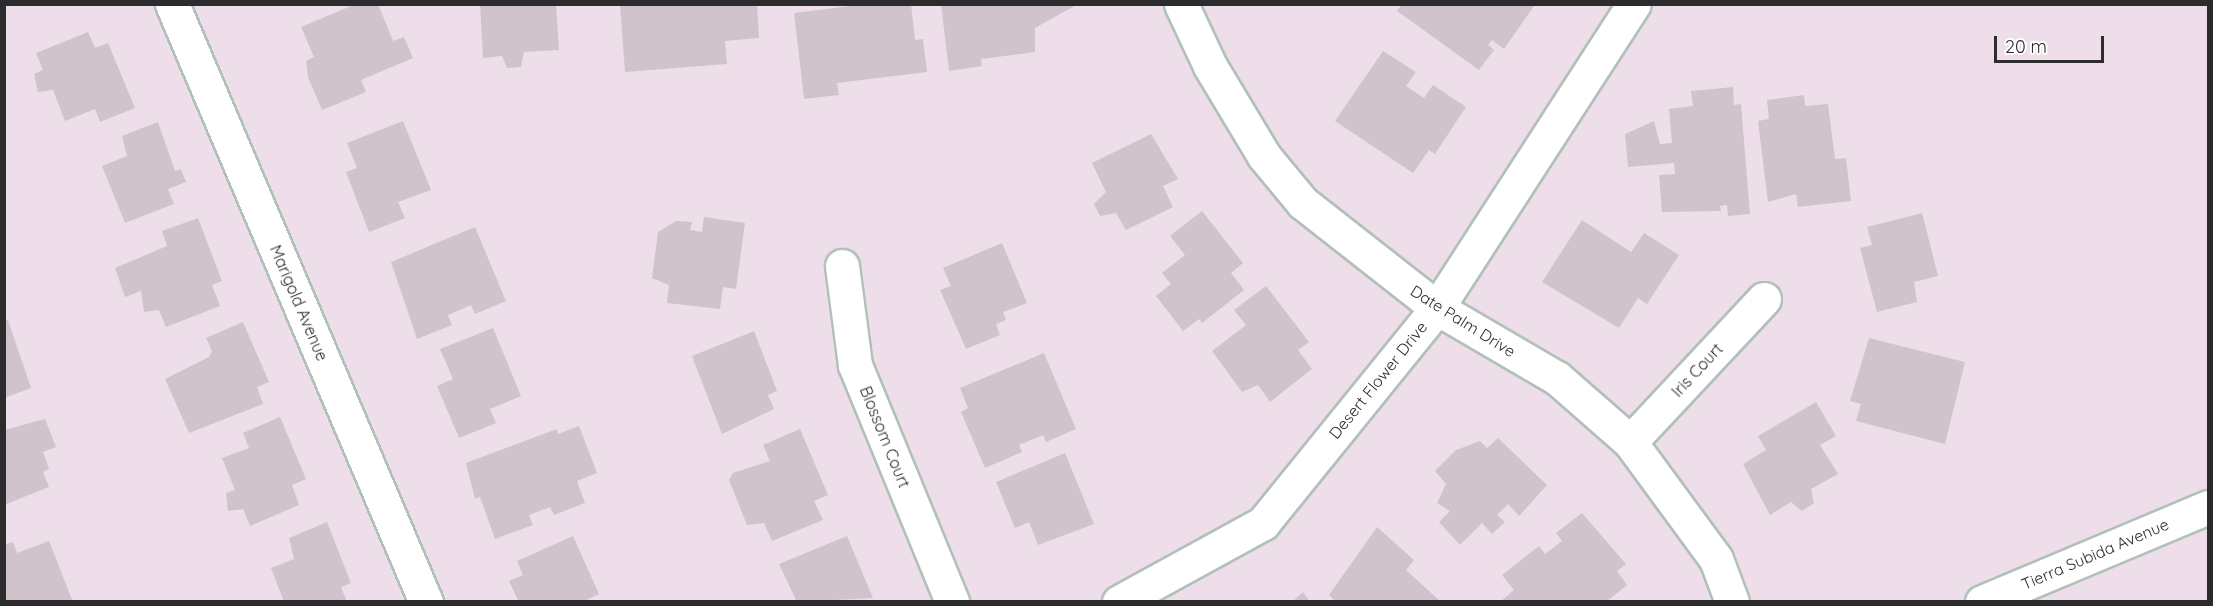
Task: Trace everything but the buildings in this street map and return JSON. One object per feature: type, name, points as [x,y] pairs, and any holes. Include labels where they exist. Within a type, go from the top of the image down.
[{"type":"street","name":"Marigold Avenue","points":[[172,4],[426,602]]},
{"type":"street","name":"Date Palm Drive","points":[[1181,4],[1210,66],[1264,156],[1303,203],[1437,308],[1557,378],[1630,442],[1716,559],[1732,602]]},
{"type":"street","name":"Desert Flower Drive","points":[[1119,602],[1263,523],[1437,308],[1634,4]]},
{"type":"street","name":"Blossom Court","points":[[842,266],[855,365],[952,602]]},
{"type":"street","name":"Iris Court","points":[[1630,442],[1764,299]]},
{"type":"street","name":"Tierra Subida Avenue","points":[[1982,602],[2208,507]]}]
